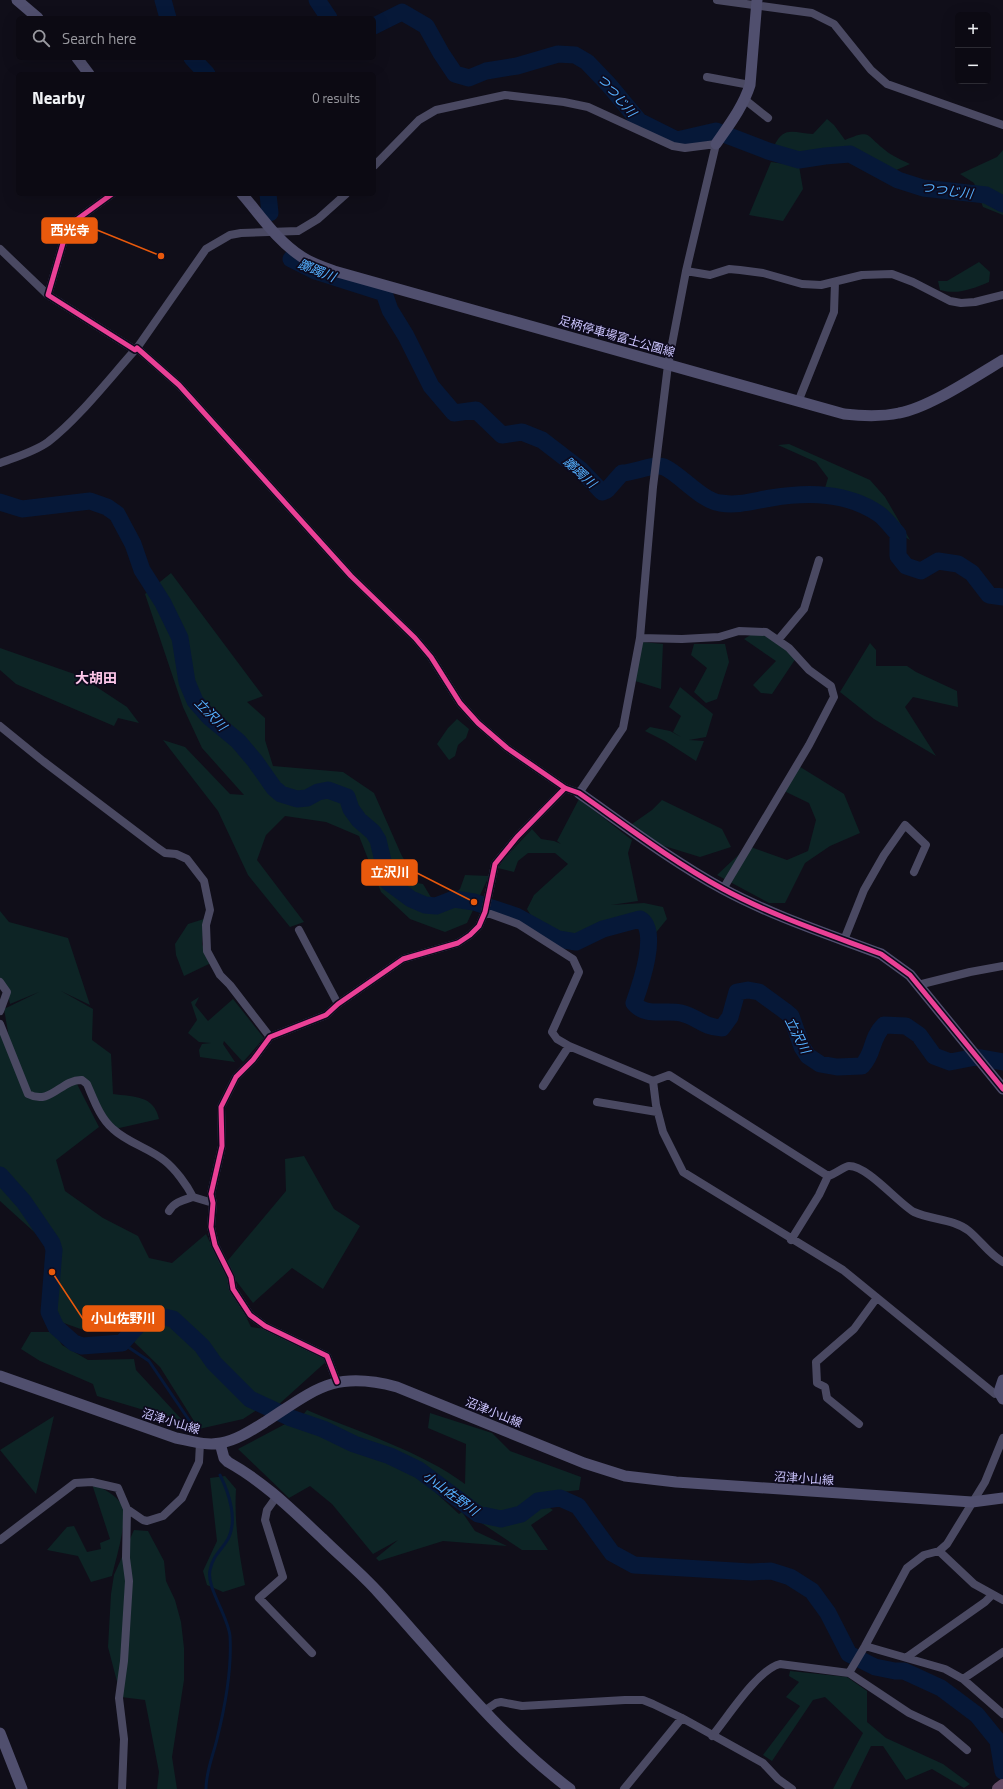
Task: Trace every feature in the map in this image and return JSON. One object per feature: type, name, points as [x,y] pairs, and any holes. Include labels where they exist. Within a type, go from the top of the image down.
[{"type":"highway","points":[[999,1789],[1003,1786]]},
{"type":"main road","points":[[17,0],[36,16]]},
{"type":"main road","points":[[720,137],[744,99],[750,85],[757,3]]},
{"type":"main road","points":[[78,60],[88,72]]},
{"type":"main road","name":"足柄停車場富士公園線","points":[[244,196],[273,233],[303,258],[334,271],[844,414],[864,416],[900,413],[922,406],[1003,360]]},
{"type":"main road","points":[[579,792],[685,866],[723,889],[753,904],[881,954],[910,975],[1003,1089]]},
{"type":"main road","name":"沼津小山線","points":[[0,1376],[169,1436],[200,1443],[220,1443],[233,1440],[256,1428],[300,1399],[322,1387],[337,1382],[369,1380],[397,1387],[584,1463],[625,1476],[676,1482],[972,1502],[1003,1498]]},
{"type":"main road","points":[[1001,1396],[1003,1380]]},
{"type":"main road","points":[[220,1443],[224,1458],[228,1462],[258,1480],[277,1496],[377,1591],[484,1711],[538,1763],[570,1789]]},
{"type":"main road","points":[[0,1733],[22,1789]]},
{"type":"street","points":[[717,0],[757,3],[812,13],[824,17],[834,24],[871,70],[887,84],[1003,125]]},
{"type":"street","points":[[707,77],[750,85]]},
{"type":"street","points":[[376,164],[419,120],[436,110],[505,95],[564,102],[588,107],[673,146],[685,148],[720,137]]},
{"type":"street","points":[[744,99],[768,118]]},
{"type":"street","points":[[0,249],[48,295],[136,349],[178,385],[351,576],[415,638],[431,657],[460,703],[478,723],[507,748],[565,788],[579,792],[623,728],[640,638],[657,459],[668,365],[686,271],[720,137]]},
{"type":"street","points":[[48,295],[68,226],[109,196]]},
{"type":"street","points":[[0,463],[30,452],[47,442],[67,425],[136,349],[206,249],[236,234],[298,231],[318,219],[344,196]]},
{"type":"street","points":[[686,271],[710,276],[729,269],[763,273],[802,284],[821,285],[862,275],[892,274],[913,282],[950,301],[961,303],[975,302],[1003,295]]},
{"type":"street","points":[[798,402],[834,312],[835,282]]},
{"type":"street","points":[[778,640],[804,609],[819,560]]},
{"type":"street","points":[[640,638],[682,639],[719,637],[739,630],[766,632],[790,648],[809,670],[831,686],[834,697],[809,745],[723,889]]},
{"type":"street","points":[[0,726],[43,761],[155,846],[165,853],[176,854],[187,859],[204,881],[210,910],[206,925],[207,951],[220,975],[230,985],[270,1037]]},
{"type":"street","points":[[337,1382],[327,1356],[265,1326],[250,1315],[234,1289],[231,1277],[215,1245],[211,1227],[213,1203],[211,1194],[222,1146],[221,1107],[236,1077],[253,1060],[270,1037],[326,1015],[338,1004],[403,959],[458,943],[479,926],[485,912],[495,864],[517,837],[565,788]]},
{"type":"street","points":[[844,940],[864,890],[884,855],[905,825],[926,845],[914,872]]},
{"type":"street","points":[[485,912],[518,924],[573,959],[579,972],[552,1032],[557,1039],[569,1046],[653,1081],[669,1075],[828,1176]]},
{"type":"street","points":[[299,930],[338,1004]]},
{"type":"street","points":[[918,985],[970,972],[1003,966]]},
{"type":"street","points":[[0,982],[7,992],[0,1011]]},
{"type":"street","points":[[0,1024],[28,1094],[40,1098],[46,1097],[75,1080],[82,1080],[86,1084],[103,1118],[112,1128],[125,1138],[165,1160],[189,1188],[193,1197]]},
{"type":"street","points":[[543,1086],[569,1046]]},
{"type":"street","points":[[653,1081],[663,1132],[683,1172],[791,1240],[843,1270],[876,1300],[995,1394],[1001,1396]]},
{"type":"street","points":[[597,1102],[658,1112]]},
{"type":"street","points":[[791,1240],[819,1195],[828,1176],[838,1173],[843,1168],[849,1166],[857,1168],[888,1189],[914,1211],[959,1224],[969,1231],[995,1258],[1003,1262]]},
{"type":"street","points":[[169,1211],[179,1202],[193,1197],[213,1203]]},
{"type":"street","points":[[859,1424],[827,1398],[825,1387],[817,1383],[815,1366],[816,1362],[854,1329],[876,1300]]},
{"type":"street","points":[[849,1671],[864,1648],[907,1568],[924,1555],[939,1551],[947,1544],[988,1476],[1003,1438]]},
{"type":"street","points":[[127,1509],[143,1520],[147,1521],[163,1516],[170,1510],[182,1498],[198,1462],[200,1443]]},
{"type":"street","points":[[0,1540],[75,1483],[92,1482],[118,1488],[127,1509],[126,1558],[129,1581],[126,1604],[124,1661],[119,1698],[124,1739],[122,1789]]},
{"type":"street","points":[[277,1496],[266,1510],[265,1520],[283,1577],[259,1598],[312,1653]]},
{"type":"street","points":[[939,1551],[974,1584],[1003,1600]]},
{"type":"street","points":[[907,1657],[985,1602],[992,1594]]},
{"type":"street","points":[[864,1648],[907,1657],[945,1669],[963,1679],[1003,1714]]},
{"type":"street","points":[[963,1679],[1003,1652]]},
{"type":"street","points":[[712,1736],[756,1680],[773,1666],[780,1664],[849,1671],[909,1713],[941,1728],[967,1750]]},
{"type":"street","points":[[484,1711],[496,1703],[501,1702],[522,1706],[643,1700],[682,1718],[763,1763],[792,1789]]},
{"type":"street","points":[[624,1789],[682,1718]]},
{"type":"green space","points":[[827,119],[834,125],[845,140],[864,134],[868,135],[888,152],[910,164],[894,171],[836,158],[802,162],[774,146],[778,139],[786,133],[795,132],[813,134]]},
{"type":"green space","points":[[1003,150],[1003,215],[983,207],[974,183],[960,174],[997,157]]},
{"type":"green space","points":[[771,162],[799,166],[803,189],[783,221],[749,215]]},
{"type":"green space","points":[[979,262],[990,272],[989,282],[959,292],[940,290],[938,281],[947,281]]},
{"type":"green space","points":[[789,444],[870,480],[885,497],[910,540],[825,488],[828,478],[816,462],[778,445]]},
{"type":"green space","points":[[171,573],[263,696],[247,702],[265,718],[265,740],[273,766],[343,772],[374,793],[401,854],[417,883],[423,884],[432,899],[441,906],[460,889],[465,875],[489,876],[467,923],[445,932],[410,919],[381,892],[359,836],[326,822],[285,816],[266,835],[257,860],[304,922],[290,927],[248,875],[218,811],[163,740],[185,747],[230,794],[244,795],[202,748],[183,707],[145,594]]},
{"type":"green space","points":[[757,631],[778,643],[796,658],[772,694],[761,693],[753,685],[776,661],[744,639]]},
{"type":"green space","points":[[642,642],[663,644],[661,689],[635,681]]},
{"type":"green space","points":[[870,643],[876,650],[876,666],[907,666],[916,672],[957,691],[958,707],[913,697],[905,707],[936,756],[874,719],[840,692]]},
{"type":"green space","points":[[694,644],[725,644],[729,662],[717,699],[706,703],[694,692],[707,668],[691,655]]},
{"type":"green space","points":[[0,648],[80,676],[127,707],[139,723],[118,718],[114,726],[16,684],[0,670]]},
{"type":"green space","points":[[680,687],[713,714],[706,737],[689,740],[704,741],[696,761],[665,741],[645,731],[650,727],[670,731],[681,737],[673,732],[681,716],[669,707]]},
{"type":"green space","points":[[457,719],[469,729],[466,738],[458,745],[455,756],[449,760],[437,744],[448,728]]},
{"type":"green space","points":[[797,765],[844,794],[860,833],[830,846],[805,863],[785,903],[769,903],[717,875],[748,846],[787,860],[808,851],[816,820],[809,803],[782,790]]},
{"type":"green space","points":[[579,799],[632,840],[628,853],[638,901],[611,905],[644,903],[663,907],[667,919],[654,935],[641,917],[607,923],[579,936],[572,937],[556,934],[536,921],[527,909],[534,895],[568,864],[555,853],[528,853],[518,861],[514,872],[498,868],[504,859],[532,829],[541,839],[554,841],[561,844],[557,841]]},
{"type":"green space","points":[[662,800],[722,829],[731,847],[700,857],[648,841],[632,824],[652,810]]},
{"type":"green space","points":[[0,911],[9,922],[68,938],[90,1005],[61,991],[93,1009],[92,1040],[111,1054],[113,1094],[135,1097],[148,1101],[153,1105],[159,1119],[115,1129],[82,1080],[77,1084],[99,1127],[56,1160],[65,1191],[103,1218],[138,1236],[149,1258],[172,1263],[206,1234],[251,1327],[275,1330],[329,1359],[277,1406],[250,1399],[224,1374],[182,1322],[165,1311],[145,1313],[117,1327],[89,1332],[61,1322],[50,1299],[54,1250],[0,1201],[0,1025],[11,1049],[4,1009],[39,992],[10,1004],[6,984],[0,981]]},
{"type":"green space","points":[[204,919],[202,944],[209,963],[211,963],[184,976],[176,955],[175,944],[188,924]]},
{"type":"green space","points":[[199,997],[195,1005],[208,1021],[233,999],[264,1038],[243,1062],[224,1041],[223,1044],[235,1062],[200,1057],[199,1050],[202,1044],[211,1043],[199,1042],[188,1033],[197,1020],[191,1002]]},
{"type":"green space","points":[[304,1156],[334,1209],[360,1226],[323,1289],[292,1268],[253,1303],[224,1265],[286,1191],[285,1159]]},
{"type":"green space","points":[[155,1321],[180,1325],[239,1397],[260,1408],[243,1419],[199,1429],[160,1367],[133,1341]]},
{"type":"green space","points":[[31,1332],[54,1332],[62,1345],[88,1360],[134,1359],[136,1370],[184,1422],[97,1396],[93,1384],[40,1361],[21,1349]]},
{"type":"green space","points":[[307,1410],[409,1452],[448,1472],[465,1484],[466,1444],[428,1428],[430,1413],[492,1433],[510,1451],[581,1477],[579,1490],[531,1496],[553,1510],[531,1525],[548,1550],[522,1550],[435,1492],[459,1514],[462,1512],[475,1531],[507,1546],[443,1541],[379,1561],[376,1558],[398,1540],[373,1554],[332,1504],[310,1486],[289,1498],[238,1449],[289,1422],[369,1454],[296,1423]]},
{"type":"green space","points":[[54,1416],[36,1494],[0,1450]]},
{"type":"green space","points":[[225,1476],[236,1489],[236,1525],[245,1585],[223,1592],[207,1585],[203,1571],[217,1541],[210,1478]]},
{"type":"green space","points":[[92,1484],[109,1492],[119,1501],[124,1511],[124,1519],[121,1540],[112,1576],[91,1582],[78,1556],[47,1550],[67,1527],[74,1526],[87,1552],[101,1549],[100,1543],[110,1539]]},
{"type":"green space","points":[[134,1530],[148,1531],[164,1561],[166,1581],[175,1600],[181,1622],[184,1648],[184,1680],[172,1757],[177,1789],[157,1789],[159,1772],[145,1700],[121,1697],[108,1647],[111,1594],[114,1575]]},
{"type":"green space","points":[[790,1671],[847,1677],[867,1691],[867,1722],[886,1738],[943,1764],[970,1784],[964,1788],[932,1769],[906,1780],[883,1746],[871,1746],[850,1789],[833,1789],[863,1733],[825,1697],[813,1700],[772,1761],[763,1755],[800,1706],[786,1697],[799,1682],[789,1676]]},
{"type":"waterway","name":"躑躅川","points":[[163,0],[167,16]]},
{"type":"waterway","name":"つつじ川","points":[[317,0],[328,16]]},
{"type":"waterway","name":"つつじ川","points":[[376,25],[402,12],[426,26],[455,74],[469,78],[486,71],[517,66],[558,54],[575,55],[587,62],[609,85],[639,121],[677,140],[716,131],[768,151],[799,160],[850,154],[898,180],[923,188],[986,195],[1003,204]]},
{"type":"waterway","name":"躑躅川","points":[[194,60],[205,72]]},
{"type":"waterway","name":"躑躅川","points":[[268,196],[270,213]]},
{"type":"waterway","name":"躑躅川","points":[[291,259],[315,271],[384,293],[390,310],[406,336],[431,386],[454,413],[476,410],[502,435],[522,432],[542,440],[581,470],[602,492],[607,490],[622,473],[660,466],[670,470],[706,498],[720,503],[739,504],[799,495],[827,496],[854,501],[879,514],[898,534],[898,556],[906,566],[921,571],[938,561],[958,564],[972,573],[989,595],[1003,597]]},
{"type":"waterway","name":"立沢川","points":[[0,502],[22,509],[90,501],[107,507],[117,514],[133,544],[142,570],[163,603],[180,638],[187,682],[195,701],[209,717],[238,741],[255,761],[274,788],[281,794],[297,799],[307,798],[318,792],[328,790],[347,797],[351,809],[359,820],[373,832],[378,840],[388,882],[411,899],[425,905],[436,906],[454,899],[474,902],[516,916],[558,939],[576,942],[603,929],[640,919],[646,925],[648,946],[644,972],[634,1003],[639,1008],[650,1012],[681,1013],[710,1026],[722,1028],[730,1017],[737,992],[748,990],[759,992],[791,1016],[802,1047],[808,1056],[820,1064],[837,1067],[862,1066],[869,1056],[876,1035],[884,1025],[906,1026],[919,1035],[934,1056],[950,1062],[976,1057],[1003,1062]]},
{"type":"waterway","name":"小山佐野川","points":[[0,1175],[24,1202],[52,1243],[54,1250],[49,1312],[56,1327],[74,1343],[82,1346],[122,1343],[139,1324],[155,1315],[173,1319],[202,1346],[214,1363],[250,1399],[291,1418],[323,1429],[354,1444],[390,1456],[419,1470],[478,1514],[501,1519],[521,1514],[538,1501],[560,1498],[578,1506],[612,1553],[634,1565],[751,1572],[771,1571],[790,1577],[812,1591],[828,1613],[849,1654],[875,1667],[895,1671],[904,1671],[941,1688],[977,1715],[998,1741],[1003,1771]]},
{"type":"waterway","points":[[122,1343],[149,1361],[195,1429]]},
{"type":"waterway","points":[[206,1789],[208,1770],[223,1714],[230,1662],[230,1636],[211,1585],[210,1577],[211,1565],[228,1539],[232,1524],[229,1498],[220,1475]]},
{"type":"cycle path","points":[[109,196],[68,226],[48,295],[135,350],[137,348],[179,385],[351,576],[415,638],[431,657],[460,703],[478,723],[507,748],[565,788],[579,793],[667,855],[723,889],[761,908],[881,954],[910,975],[1003,1089]]},
{"type":"cycle path","points":[[337,1382],[327,1356],[265,1326],[250,1315],[233,1289],[231,1277],[215,1245],[211,1227],[213,1203],[211,1194],[222,1146],[221,1107],[236,1077],[253,1060],[270,1037],[326,1015],[338,1004],[403,959],[458,943],[470,935],[479,926],[485,912],[495,864],[517,837],[565,788]]},
{"type":"place","name":"西光寺","points":[[161,256]]},
{"type":"place","name":"立沢川","points":[[474,902]]},
{"type":"place","name":"小山佐野川","points":[[52,1272]]},
{"type":"district","name":"大胡田","points":[[96,677]]}]
